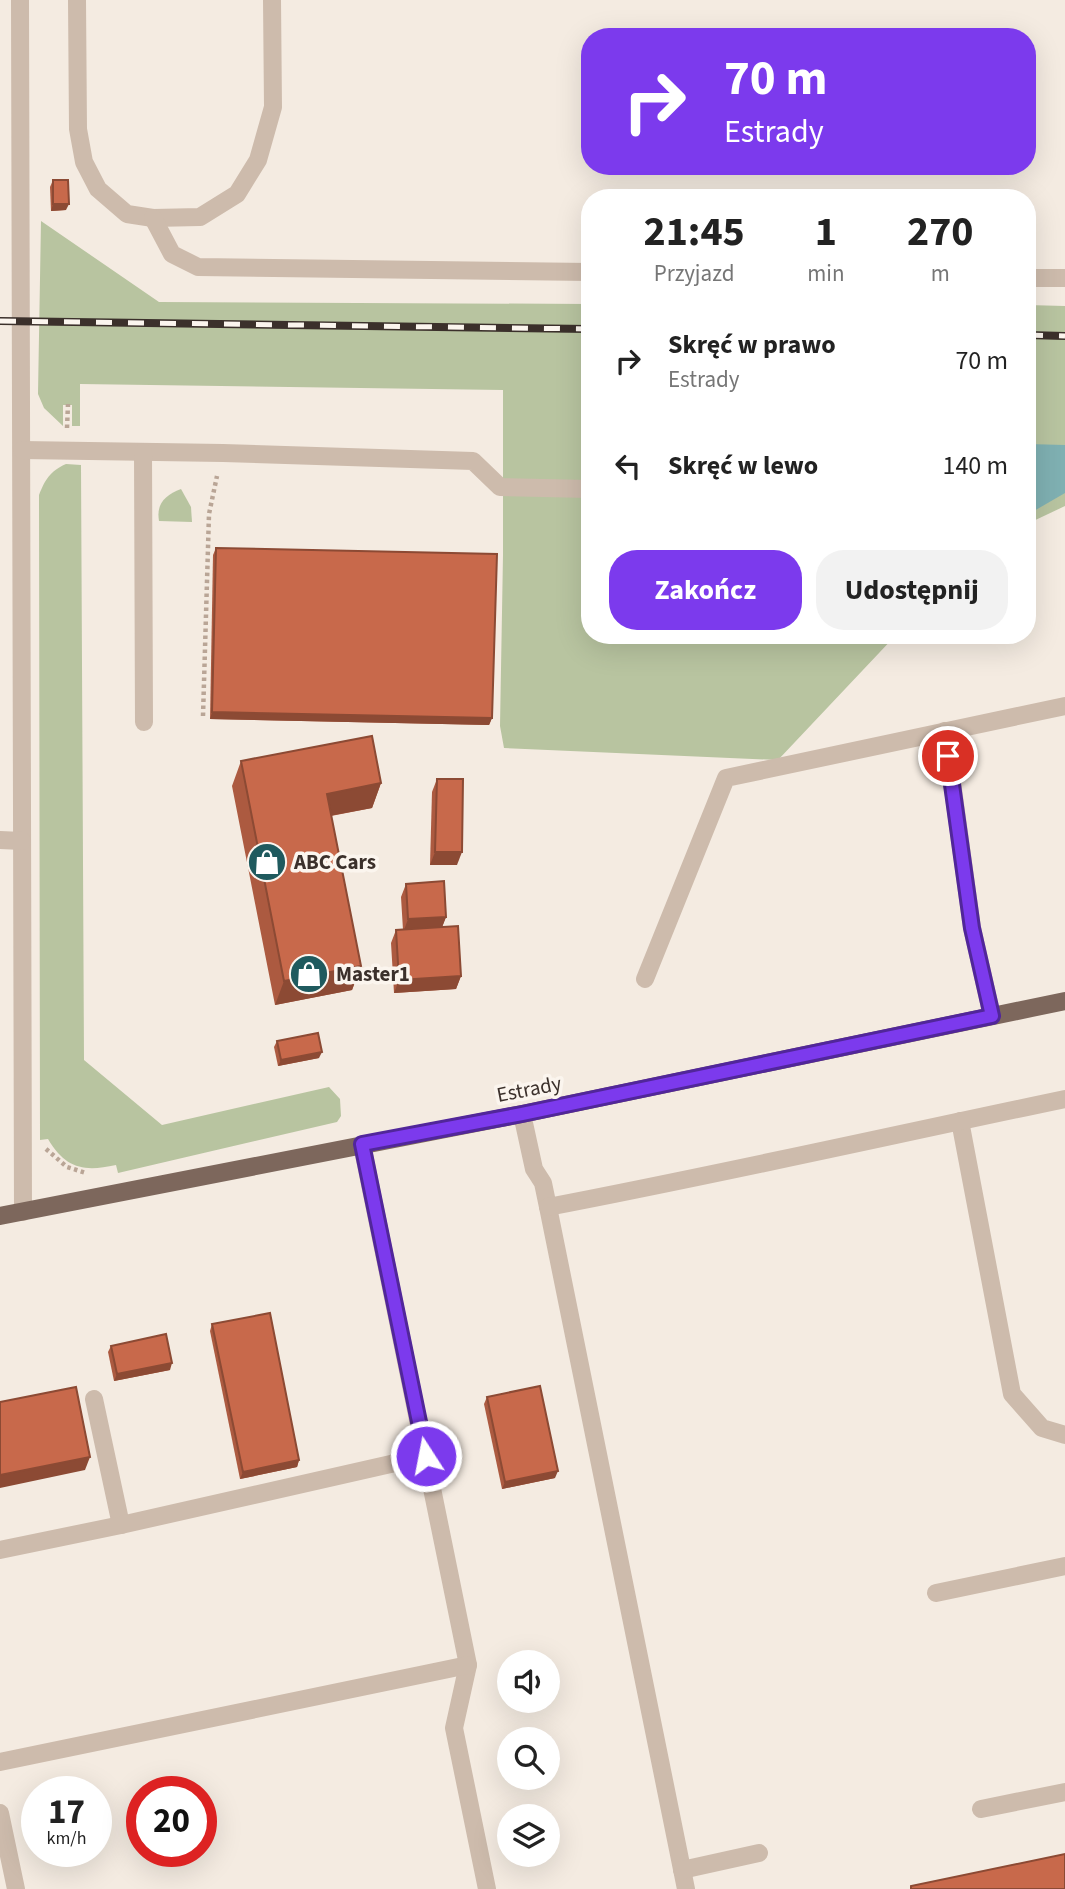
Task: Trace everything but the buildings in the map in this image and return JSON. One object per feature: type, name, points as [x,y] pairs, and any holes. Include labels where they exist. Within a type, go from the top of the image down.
[{"type":"main road","name":"Estrady","points":[[0,1216],[522,1114],[1065,1001]]},
{"type":"street","points":[[20,0],[23,1212]]},
{"type":"street","points":[[77,0],[78,129],[84,162],[98,189],[127,214],[153,218],[200,217],[237,194],[258,160],[273,107],[272,0]]},
{"type":"street","points":[[153,218],[172,254],[198,267],[581,272]]},
{"type":"street","points":[[1036,278],[1065,278]]},
{"type":"street","points":[[22,450],[473,461],[500,487],[581,489]]},
{"type":"street","points":[[143,452],[144,722]]},
{"type":"street","points":[[645,979],[726,778],[1065,706]]},
{"type":"street","points":[[945,731],[972,928],[992,1016]]},
{"type":"street","points":[[0,840],[22,841]]},
{"type":"street","points":[[548,1208],[1065,1099]]},
{"type":"street","points":[[522,1114],[534,1169],[543,1183],[686,1889]]},
{"type":"street","points":[[960,1121],[1012,1394],[1042,1428],[1065,1435]]},
{"type":"street","points":[[362,1144],[468,1665],[454,1728],[487,1889]]},
{"type":"street","points":[[94,1399],[121,1525]]},
{"type":"street","points":[[0,1550],[426,1456]]},
{"type":"street","points":[[936,1593],[1065,1566]]},
{"type":"street","points":[[0,1762],[468,1665]]},
{"type":"street","points":[[981,1809],[1065,1792]]},
{"type":"street","points":[[0,1813],[16,1889]]},
{"type":"street","points":[[682,1870],[759,1853]]},
{"type":"path","points":[[203,716],[209,514],[223,453]]},
{"type":"path","points":[[23,1151],[46,1149],[67,1167],[95,1175],[109,1172],[114,1194]]},
{"type":"green space","points":[[41,221],[159,302],[581,304],[581,644],[888,644],[778,760],[504,748],[500,726],[503,390],[80,384],[80,426],[72,426],[72,405],[63,405],[63,426],[44,408],[38,394]]},
{"type":"green space","points":[[1036,305],[1065,306],[1065,506],[1036,520]]},
{"type":"green space","points":[[66,464],[81,465],[84,1060],[162,1125],[329,1087],[340,1099],[341,1116],[337,1122],[118,1173],[116,1165],[94,1168],[77,1166],[62,1157],[48,1139],[40,1140],[39,495],[49,477]]},
{"type":"green space","points":[[181,489],[191,507],[192,522],[159,521],[160,505],[170,494]]},
{"type":"water","points":[[1036,444],[1065,445],[1065,493],[1036,510]]},
{"type":"railway","points":[[0,321],[581,329]]},
{"type":"railway","points":[[1036,335],[1065,336]]},
{"type":"place","name":"ABC Cars","points":[[267,862]]},
{"type":"place","name":"Master1","points":[[309,974]]},
{"type":"route","points":[[426,1456],[362,1144],[522,1114],[992,1016],[972,928],[948,756]]}]
